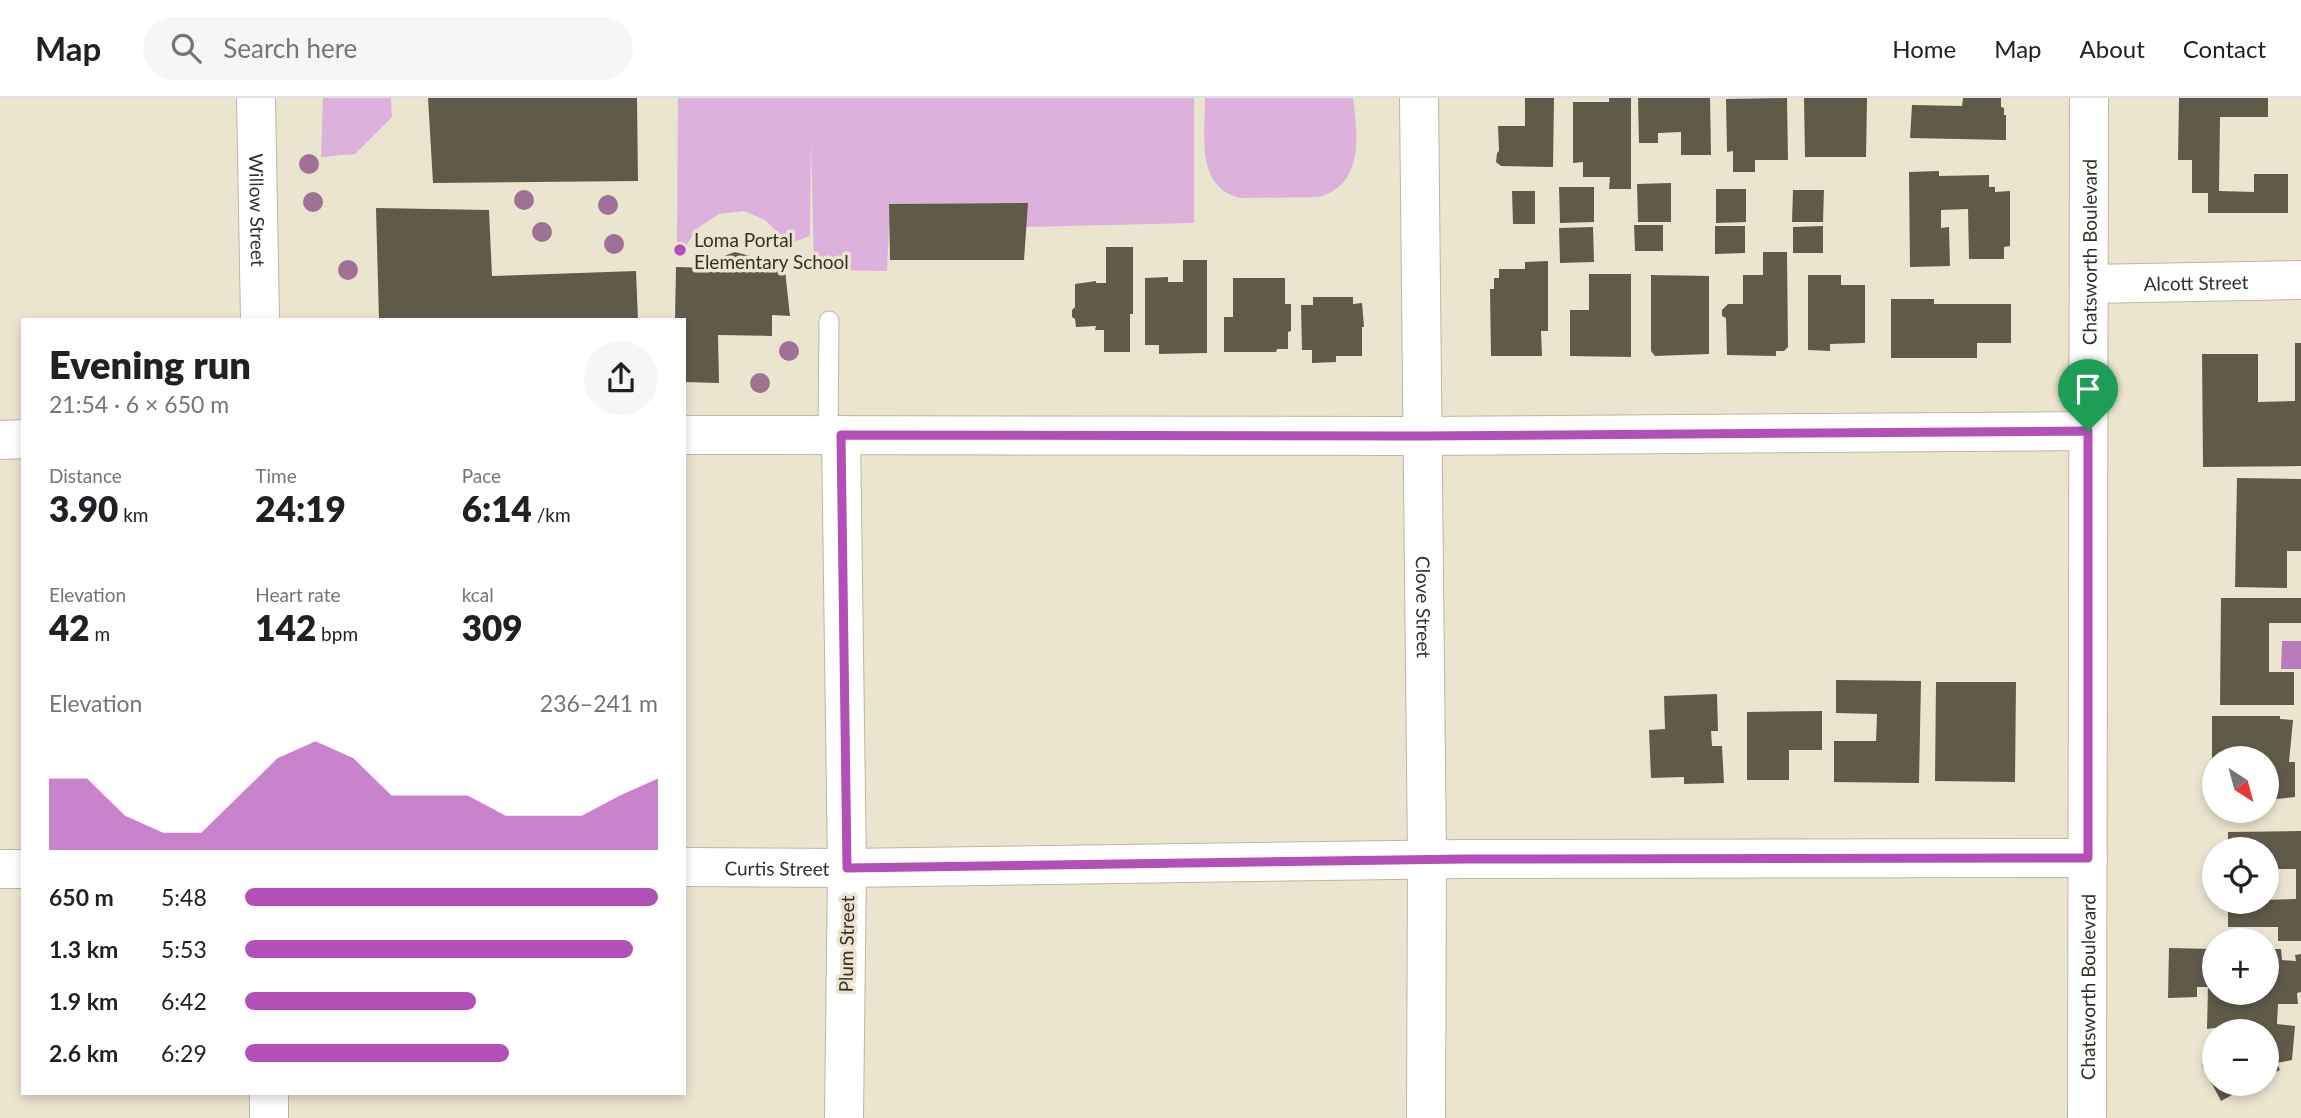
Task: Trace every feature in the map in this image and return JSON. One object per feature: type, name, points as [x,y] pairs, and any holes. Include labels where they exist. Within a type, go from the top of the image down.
[{"type":"street","name":"Willow Street","points":[[256,98],[260,318]]},
{"type":"street","name":"Clove Street","points":[[1419,98],[1427,860],[1426,1118]]},
{"type":"street","name":"Chatsworth Boulevard","points":[[2087,1118],[2089,98]]},
{"type":"street","name":"Alcott Street","points":[[2089,284],[2301,280]]},
{"type":"street","points":[[686,435],[1422,436],[2088,431]]},
{"type":"street","name":"Plum Street","points":[[834,434],[847,868],[844,1118]]},
{"type":"street","points":[[0,440],[21,439]]},
{"type":"street","name":"Curtis Street","points":[[686,867],[847,868],[1427,860],[2088,858]]},
{"type":"street","points":[[0,869],[21,869]]},
{"type":"street","points":[[268,1095],[269,1118]]},
{"type":"lane","points":[[829,321],[834,434]]},
{"type":"shaded area","points":[[323,98],[391,98],[392,117],[355,154],[321,157]]},
{"type":"shaded area","points":[[678,98],[1194,98],[1194,223],[1026,227],[1027,203],[890,204],[887,271],[814,270],[811,141],[810,236],[789,244],[765,220],[744,211],[719,214],[696,229],[685,248],[677,247]]},
{"type":"shaded area","points":[[1205,98],[1353,98],[1356,143],[1351,170],[1334,191],[1319,197],[1241,198],[1226,192],[1216,183],[1206,158]]},
{"type":"shaded area","points":[[2282,641],[2301,641],[2301,669],[2281,669]]},
{"type":"building","points":[[428,98],[637,98],[638,181],[433,183]]},
{"type":"building","points":[[1525,98],[1554,98],[1553,167],[1501,166],[1496,162],[1499,151],[1498,126],[1525,126]]},
{"type":"building","points":[[1609,98],[1631,98],[1631,189],[1609,189],[1610,177],[1583,177],[1583,162],[1573,163],[1573,102],[1609,102]]},
{"type":"building","points":[[1638,98],[1710,98],[1711,155],[1681,155],[1681,132],[1658,133],[1658,143],[1639,143]]},
{"type":"building","points":[[1787,98],[1788,160],[1755,160],[1755,172],[1733,172],[1733,151],[1727,152],[1726,99]]},
{"type":"building","points":[[1804,98],[1867,98],[1866,157],[1805,157]]},
{"type":"building","points":[[1963,98],[2001,98],[2001,107],[2006,115],[2006,140],[1910,138],[1912,105],[1962,106]]},
{"type":"building","points":[[2179,98],[2268,98],[2268,117],[2220,117],[2219,191],[2254,192],[2254,174],[2288,174],[2288,213],[2208,213],[2208,193],[2192,193],[2192,160],[2178,160]]},
{"type":"building","points":[[1939,171],[1939,176],[1989,175],[1989,187],[1995,187],[1995,192],[2010,191],[2010,246],[2004,247],[2004,259],[1969,259],[1968,209],[1941,210],[1941,228],[1949,227],[1950,266],[1910,267],[1909,172]]},
{"type":"building","points":[[1671,183],[1671,222],[1638,222],[1637,184]]},
{"type":"building","points":[[1559,187],[1594,187],[1594,222],[1560,223]]},
{"type":"building","points":[[1716,189],[1746,189],[1746,222],[1716,223]]},
{"type":"building","points":[[1793,190],[1824,190],[1823,222],[1792,222]]},
{"type":"building","points":[[1512,191],[1535,191],[1535,224],[1513,224]]},
{"type":"building","points":[[1028,203],[1024,260],[890,260],[889,204]]},
{"type":"building","points":[[376,208],[489,210],[492,276],[636,271],[638,318],[379,318]]},
{"type":"building","points":[[1634,225],[1663,225],[1663,251],[1635,251]]},
{"type":"building","points":[[1715,226],[1745,226],[1745,253],[1715,254]]},
{"type":"building","points":[[1823,226],[1823,253],[1793,253],[1793,227]]},
{"type":"building","points":[[1593,227],[1594,262],[1560,263],[1559,228]]},
{"type":"building","points":[[1106,247],[1133,247],[1130,352],[1104,352],[1104,330],[1095,330],[1096,326],[1076,327],[1072,317],[1075,284],[1096,281],[1106,283]]},
{"type":"building","points":[[735,252],[754,257],[760,270],[785,270],[790,316],[772,315],[772,336],[718,335],[719,383],[686,382],[686,318],[675,318],[676,267],[711,268],[721,257]]},
{"type":"building","points":[[1763,252],[1787,252],[1788,347],[1784,351],[1776,351],[1776,356],[1727,355],[1726,318],[1722,316],[1722,310],[1728,304],[1743,304],[1743,275],[1763,275]]},
{"type":"building","points":[[1183,260],[1207,260],[1207,353],[1159,354],[1159,345],[1145,345],[1145,278],[1168,277],[1168,282],[1183,282]]},
{"type":"building","points":[[1548,261],[1548,331],[1541,331],[1542,356],[1491,356],[1490,289],[1494,289],[1494,278],[1499,278],[1499,269],[1525,269],[1525,262]]},
{"type":"building","points":[[1589,274],[1631,274],[1631,357],[1570,356],[1570,310],[1589,310]]},
{"type":"building","points":[[1651,275],[1709,276],[1709,354],[1655,356],[1651,351]]},
{"type":"building","points":[[1808,275],[1841,275],[1841,285],[1865,285],[1865,343],[1830,344],[1830,351],[1808,350]]},
{"type":"building","points":[[1233,278],[1285,278],[1285,304],[1291,304],[1288,349],[1277,349],[1276,352],[1224,352],[1224,317],[1233,317]]},
{"type":"building","points":[[1313,297],[1353,297],[1353,304],[1362,303],[1362,356],[1336,356],[1336,362],[1312,363],[1312,350],[1302,350],[1301,305],[1313,305]]},
{"type":"building","points":[[1891,299],[1934,299],[1934,304],[2011,304],[2011,343],[1977,343],[1977,358],[1891,358]]},
{"type":"building","points":[[2295,343],[2301,343],[2301,466],[2203,467],[2202,354],[2258,354],[2258,402],[2295,401]]},
{"type":"building","points":[[2237,478],[2301,479],[2301,551],[2287,551],[2287,588],[2235,587]]},
{"type":"building","points":[[2221,598],[2301,598],[2301,623],[2269,623],[2269,672],[2294,672],[2294,705],[2220,705]]},
{"type":"building","points":[[1836,680],[1921,681],[1919,783],[1834,782],[1834,741],[1876,741],[1877,714],[1836,713]]},
{"type":"building","points":[[1936,682],[2016,682],[2015,782],[1935,781]]},
{"type":"building","points":[[1717,694],[1718,731],[1711,731],[1712,746],[1722,746],[1724,783],[1684,784],[1684,777],[1651,778],[1649,730],[1665,729],[1664,696]]},
{"type":"building","points":[[1822,711],[1822,750],[1789,750],[1789,780],[1747,780],[1747,712]]},
{"type":"building","points":[[2212,716],[2280,716],[2280,719],[2293,720],[2289,762],[2295,762],[2295,797],[2279,799],[2279,746],[2212,746]]},
{"type":"building","points":[[2301,831],[2301,941],[2279,941],[2278,927],[2228,927],[2228,914],[2279,914],[2279,900],[2296,899],[2296,869],[2279,869],[2279,837],[2228,837],[2228,832]]},
{"type":"building","points":[[2169,948],[2202,949],[2202,987],[2197,987],[2197,997],[2168,998]]},
{"type":"building","points":[[2279,949],[2282,960],[2296,961],[2295,955],[2301,954],[2301,992],[2297,993],[2298,1004],[2279,1004]]},
{"type":"building","points":[[2208,1005],[2278,1005],[2277,1019],[2207,1019]]},
{"type":"building","points":[[2279,1024],[2295,1026],[2292,1060],[2279,1063]]},
{"type":"place","name":"Loma Portal Elementary School","points":[[680,250]]},
{"type":"route","points":[[2088,431],[2088,858],[1465,859],[847,868],[841,435],[1422,436],[2088,431]]}]
